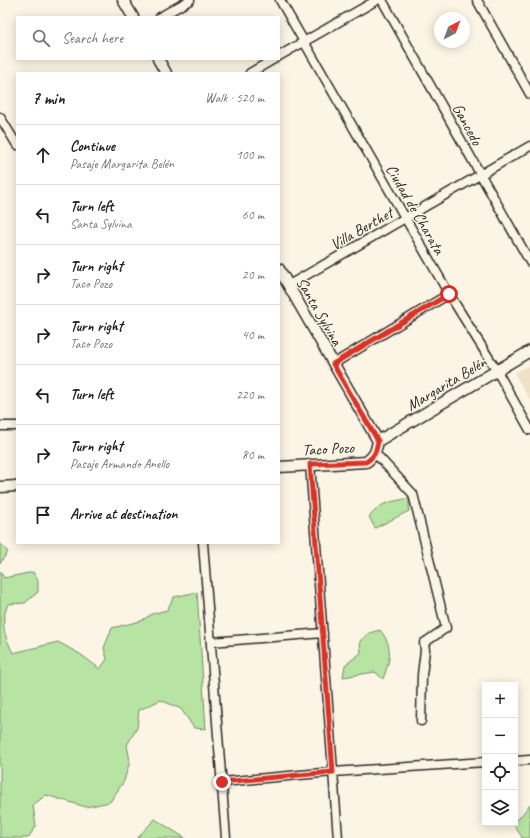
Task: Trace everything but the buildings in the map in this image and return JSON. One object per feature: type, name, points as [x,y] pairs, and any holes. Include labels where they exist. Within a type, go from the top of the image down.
[{"type":"street","points":[[123,0],[132,16]]},
{"type":"street","points":[[162,16],[190,0]]},
{"type":"street","name":"Ciudad de Charata","points":[[280,0],[449,294],[497,371],[530,430]]},
{"type":"street","points":[[280,55],[377,0]]},
{"type":"street","name":"Gancedo","points":[[382,0],[530,262]]},
{"type":"street","points":[[477,0],[530,94]]},
{"type":"street","points":[[159,60],[165,72]]},
{"type":"street","points":[[252,72],[272,60]]},
{"type":"street","points":[[0,117],[16,143]]},
{"type":"street","name":"Villa Berthet","points":[[289,285],[530,146]]},
{"type":"street","name":"Santa Sylvina","points":[[280,271],[378,441]]},
{"type":"street","points":[[333,364],[449,294]]},
{"type":"street","name":"Margarita Belén","points":[[378,441],[530,351]]},
{"type":"street","points":[[0,426],[16,426]]},
{"type":"street","points":[[378,441],[376,453],[413,494],[446,628],[424,642],[425,650],[422,675],[421,722]]},
{"type":"street","name":"Taco Pozo","points":[[280,467],[366,462],[376,453]]},
{"type":"street","points":[[310,464],[338,838]]},
{"type":"street","points":[[0,488],[16,486]]},
{"type":"street","points":[[203,544],[226,838]]},
{"type":"street","points":[[211,642],[323,633]]},
{"type":"street","points":[[518,761],[530,760]]},
{"type":"street","points":[[222,782],[333,772],[482,762]]},
{"type":"shaded area","points":[[530,365],[530,400],[514,373]]},
{"type":"green space","points":[[409,498],[409,511],[375,528],[369,517],[374,512],[387,503]]},
{"type":"green space","points":[[0,543],[8,552],[0,563]]},
{"type":"green space","points":[[0,571],[4,578],[33,572],[38,580],[38,592],[25,603],[8,604],[4,617],[4,629],[13,653],[58,642],[80,654],[100,669],[107,659],[104,648],[112,628],[141,621],[152,614],[167,610],[174,597],[197,592],[206,729],[194,728],[181,709],[161,700],[139,710],[137,728],[127,745],[130,761],[124,781],[110,802],[86,807],[46,795],[33,805],[36,826],[28,838],[0,838]]},
{"type":"green space","points":[[380,630],[389,648],[389,660],[383,679],[375,672],[343,677],[345,665],[361,653],[360,641],[369,633]]},
{"type":"green space","points":[[530,804],[530,838],[521,838],[522,837],[514,826],[518,826],[518,819]]},
{"type":"green space","points":[[155,819],[185,838],[137,838]]},
{"type":"route","points":[[222,782],[333,772],[310,464],[366,462],[376,453],[378,441],[333,364],[449,294]]}]
